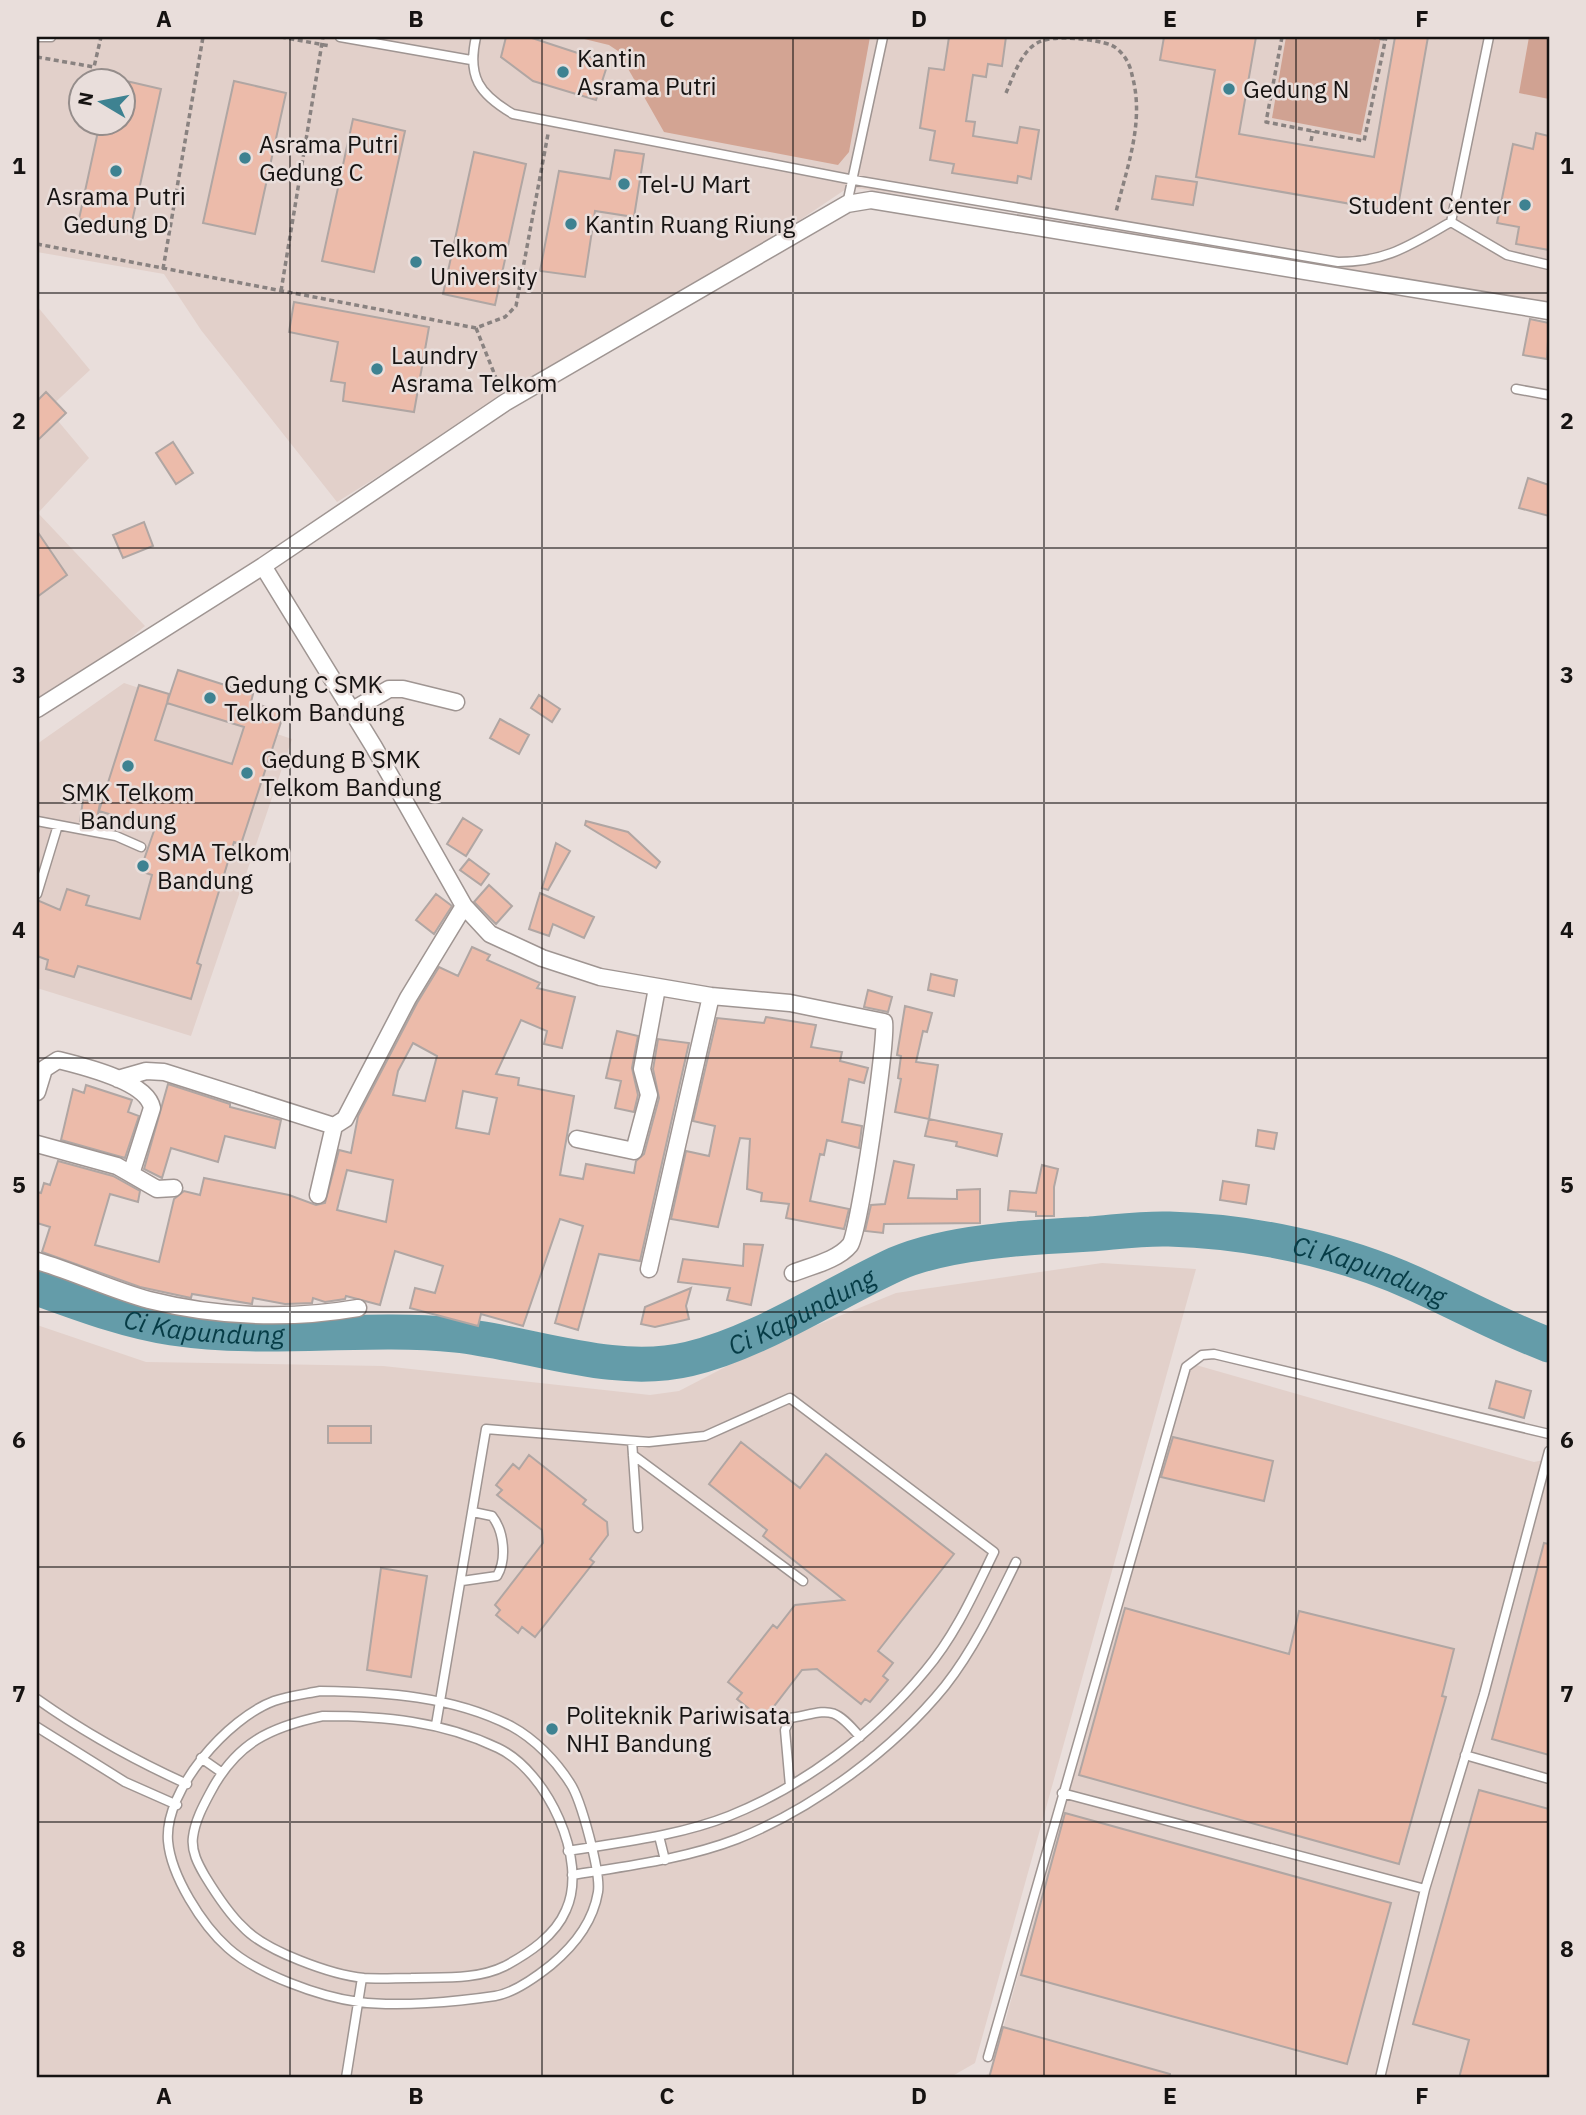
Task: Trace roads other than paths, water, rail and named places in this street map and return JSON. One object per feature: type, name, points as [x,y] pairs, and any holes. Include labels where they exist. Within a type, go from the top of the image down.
[{"type":"street","points":[[37,709],[263,566],[506,402],[847,204],[871,200],[1549,311]]},
{"type":"street","points":[[263,566],[464,906],[490,934],[542,958],[600,977],[711,996],[790,1003],[884,1022],[877,1095],[855,1235],[840,1254],[793,1273]]},
{"type":"street","points":[[351,711],[389,689],[456,702]]},
{"type":"street","points":[[318,1195],[334,1126],[345,1119],[408,998],[464,906]]},
{"type":"street","points":[[577,1139],[634,1151],[649,1095],[642,1069],[657,988]]},
{"type":"street","points":[[649,1269],[711,996]]},
{"type":"street","points":[[37,1092],[44,1069],[58,1060],[118,1079],[151,1101],[152,1108],[131,1174]]},
{"type":"street","points":[[118,1079],[146,1071],[164,1072],[334,1126]]},
{"type":"street","points":[[37,1144],[117,1166],[157,1189],[174,1188]]},
{"type":"street","points":[[37,1261],[146,1299],[206,1310],[272,1315],[358,1308]]},
{"type":"lane","points":[[37,37],[51,37]]},
{"type":"lane","points":[[340,37],[471,60]]},
{"type":"lane","points":[[476,37],[471,60],[476,79],[490,100],[513,114],[874,184],[1348,262],[1369,262],[1398,252],[1451,222],[1489,37]]},
{"type":"lane","points":[[847,204],[883,37]]},
{"type":"lane","points":[[1451,222],[1507,255],[1549,265]]},
{"type":"lane","points":[[1516,389],[1549,395]]},
{"type":"lane","points":[[37,821],[116,836],[141,847]]},
{"type":"lane","points":[[37,894],[58,825]]},
{"type":"lane","points":[[988,2057],[1186,1367],[1193,1360],[1214,1354],[1549,1434]]},
{"type":"lane","points":[[436,1725],[486,1429],[649,1442],[705,1436],[790,1398],[994,1552],[965,1612],[925,1671],[860,1737],[790,1786],[728,1816],[659,1836],[568,1851]]},
{"type":"lane","points":[[632,1441],[638,1528]]},
{"type":"lane","points":[[1380,2078],[1425,1889],[1549,1451]]},
{"type":"lane","points":[[633,1455],[803,1581]]},
{"type":"lane","points":[[462,1581],[497,1576],[503,1566],[500,1526],[492,1516],[473,1512]]},
{"type":"lane","points":[[572,1875],[664,1860],[737,1839],[802,1807],[876,1756],[944,1687],[986,1624],[1016,1562]]},
{"type":"lane","points":[[320,1691],[379,1692],[442,1701],[511,1726],[544,1749],[572,1785],[592,1847],[599,1889],[588,1922],[570,1949],[538,1976],[500,1995],[455,2002],[359,2002],[307,1988],[262,1969],[228,1948],[194,1905],[173,1868],[168,1838],[177,1805],[201,1758],[236,1722],[274,1701],[320,1691]]},
{"type":"lane","points":[[37,1699],[75,1726],[135,1761],[187,1784]]},
{"type":"lane","points":[[790,1786],[785,1730],[790,1718],[830,1711],[841,1715],[860,1737]]},
{"type":"lane","points":[[323,1716],[377,1716],[436,1725],[500,1748],[527,1768],[551,1797],[568,1851],[574,1886],[566,1912],[552,1933],[525,1955],[493,1972],[453,1978],[362,1978],[314,1965],[274,1948],[244,1929],[214,1891],[196,1860],[192,1839],[200,1813],[221,1772],[251,1742],[282,1724],[323,1716]]},
{"type":"lane","points":[[37,1727],[125,1782],[177,1805]]},
{"type":"lane","points":[[1465,1755],[1549,1779]]},
{"type":"lane","points":[[201,1758],[221,1772]]},
{"type":"lane","points":[[1062,1793],[1425,1889]]},
{"type":"lane","points":[[659,1836],[664,1860]]},
{"type":"lane","points":[[345,2078],[362,1978]]},
{"type":"waterway","name":"Ci Kapundung","points":[[37,1288],[87,1306],[172,1328],[243,1334],[385,1332],[456,1335],[572,1357],[631,1364],[660,1363],[689,1359],[741,1342],[871,1276],[917,1256],[965,1245],[1017,1239],[1169,1229],[1262,1238],[1355,1261],[1413,1283],[1549,1345]]},
{"type":"place","name":"Kantin Asrama Putri","points":[[563,72]]},
{"type":"place","name":"Gedung N","points":[[1229,89]]},
{"type":"place","name":"Asrama Putri Gedung C","points":[[245,158]]},
{"type":"place","name":"Asrama Putri Gedung D","points":[[116,171]]},
{"type":"place","name":"Tel-U Mart","points":[[624,184]]},
{"type":"place","name":"Student Center","points":[[1525,205]]},
{"type":"place","name":"Kantin Ruang Riung","points":[[571,224]]},
{"type":"place","name":"Telkom University","points":[[416,262]]},
{"type":"place","name":"Laundry Asrama Telkom","points":[[377,369]]},
{"type":"place","name":"Gedung C SMK Telkom Bandung","points":[[210,698]]},
{"type":"place","name":"SMK Telkom Bandung","points":[[128,766]]},
{"type":"place","name":"Gedung B SMK Telkom Bandung","points":[[247,773]]},
{"type":"place","name":"SMA Telkom Bandung","points":[[143,866]]},
{"type":"place","name":"Politeknik Pariwisata NHI Bandung","points":[[552,1729]]}]
